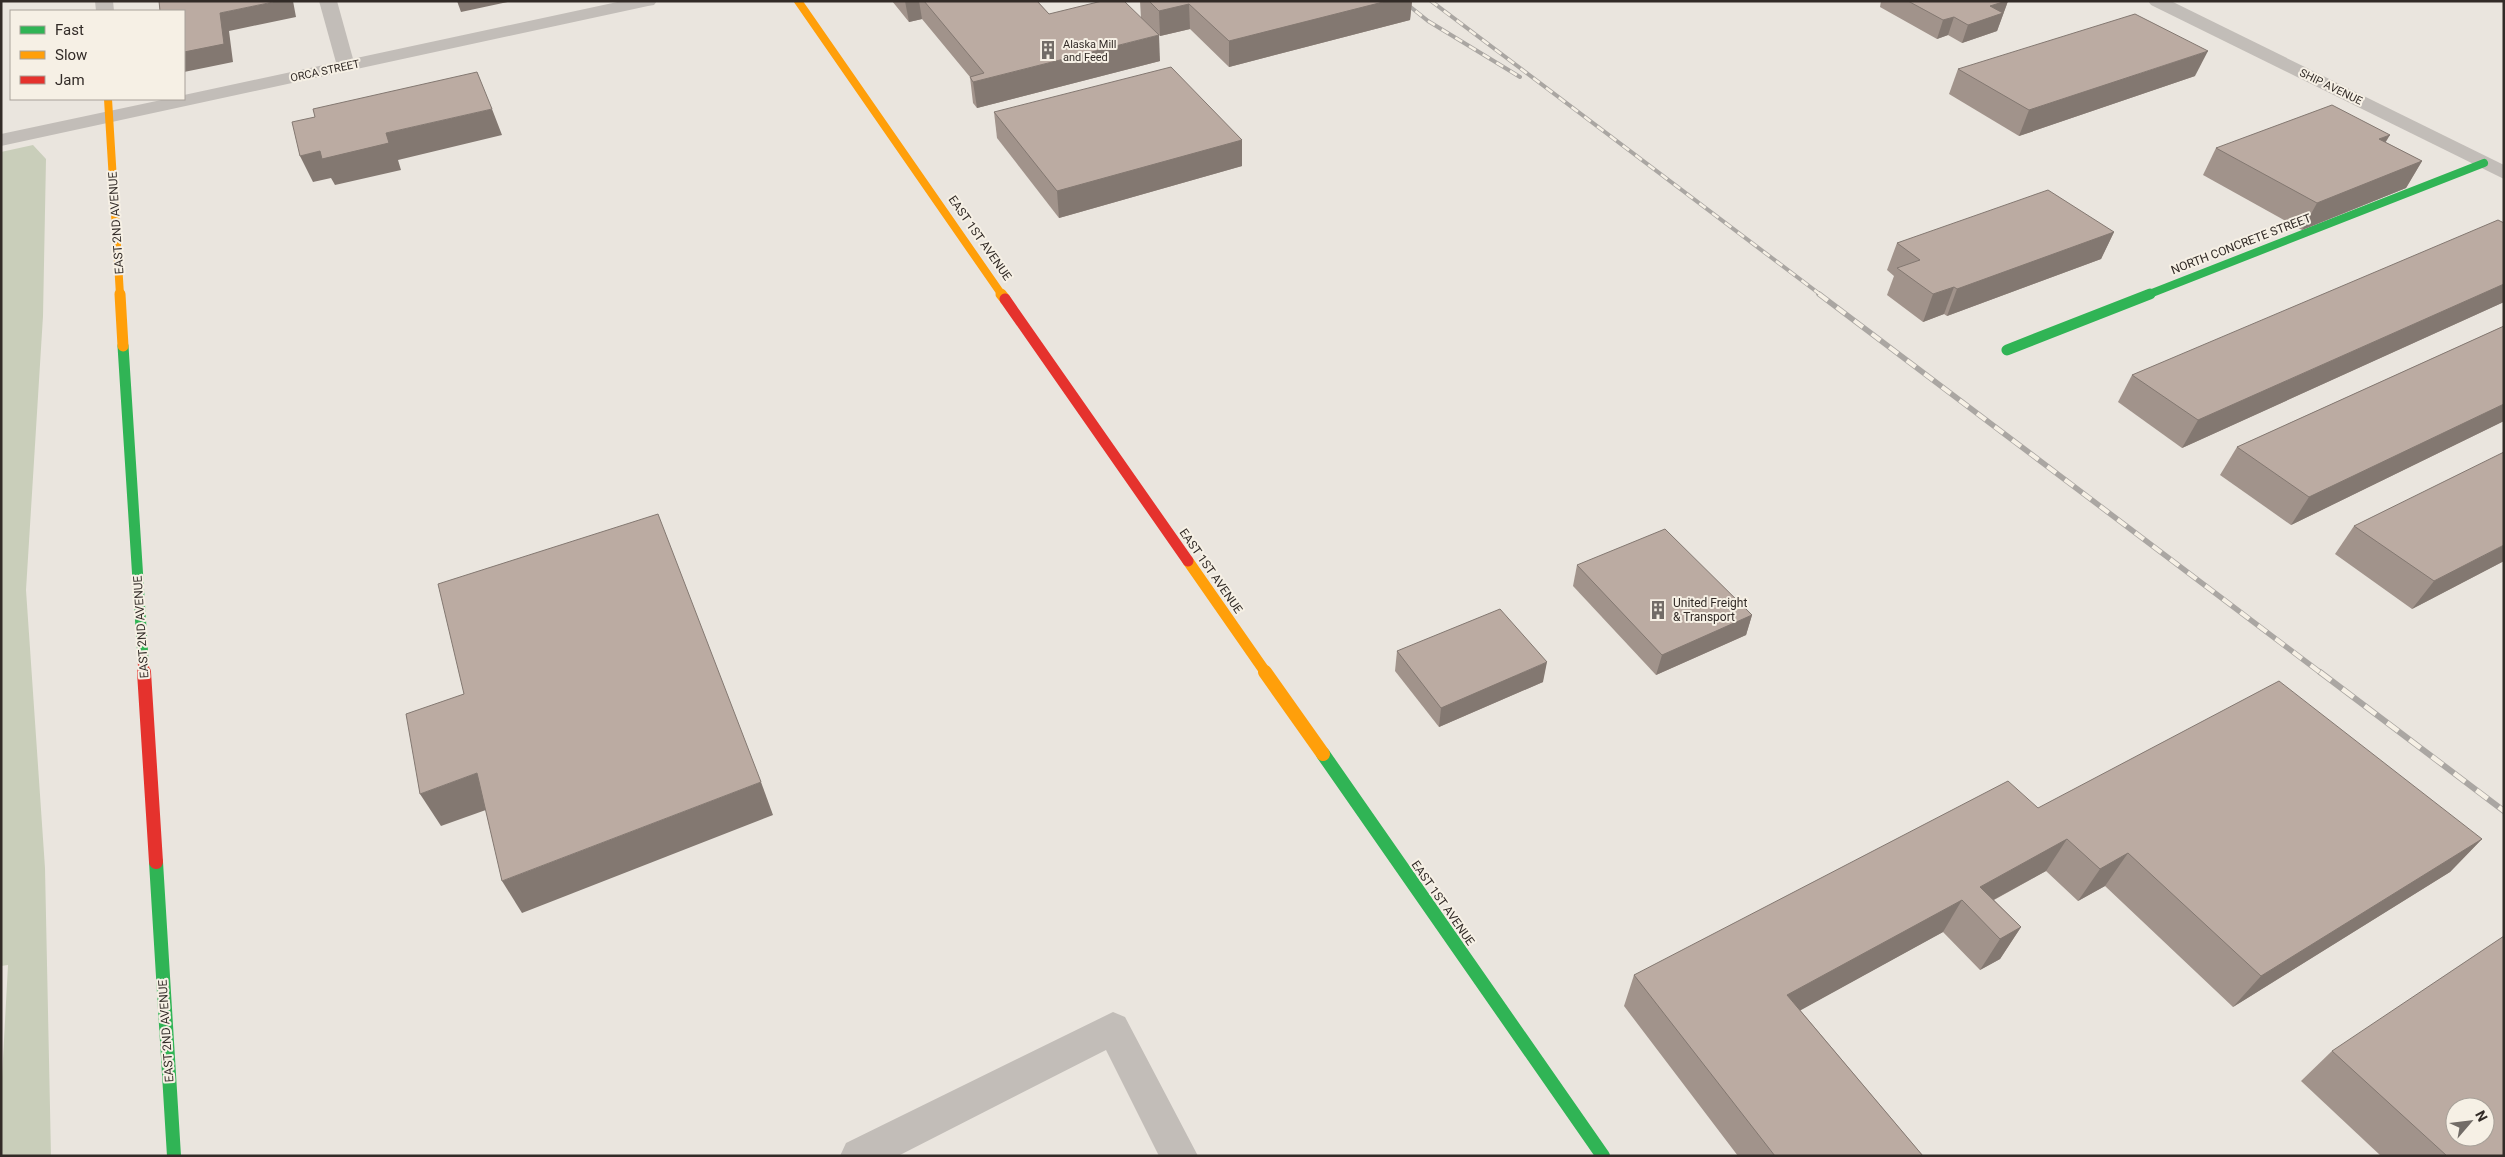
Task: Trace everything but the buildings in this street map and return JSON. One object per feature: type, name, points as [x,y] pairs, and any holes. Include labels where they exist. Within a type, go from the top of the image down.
[{"type":"street","points":[[328,1],[346,66]]},
{"type":"street","name":"ORCA STREET","points":[[185,95],[346,66],[648,1]]},
{"type":"street","name":"EAST 1ST AVENUE","points":[[798,1],[1602,1156]]},
{"type":"street","name":"SHIP AVENUE","points":[[2157,1],[2504,173]]},
{"type":"street","name":"ORCA STREET","points":[[1,140],[109,108],[154,100]]},
{"type":"street","name":"EAST 2ND AVENUE","points":[[109,108],[174,1156]]},
{"type":"street","name":"NORTH CONCRETE STREET","points":[[2007,350],[2484,163]]},
{"type":"street","points":[[859,1156],[1113,1028],[1179,1156]]},
{"type":"green space","points":[[33,145],[46,159],[43,316],[26,590],[45,868],[51,1156],[1,1156],[1,1096],[8,965],[1,966],[1,152]]},
{"type":"railway","points":[[1403,1],[1428,21],[1520,77]]},
{"type":"railway","points":[[1431,1],[1821,295]]},
{"type":"railway","points":[[1819,294],[2321,673]]},
{"type":"railway","points":[[2320,672],[2504,811]]},
{"type":"traffic: fast","points":[[2007,350],[2484,163]]},
{"type":"traffic: fast","points":[[123,346],[143,659]]},
{"type":"traffic: fast","points":[[1323,754],[1603,1156]]},
{"type":"traffic: fast","points":[[156,862],[174,1156]]},
{"type":"traffic: slow","points":[[798,1],[1005,299]]},
{"type":"traffic: slow","points":[[108,100],[123,346]]},
{"type":"traffic: slow","points":[[1188,561],[1323,754]]},
{"type":"traffic: jam","points":[[1005,299],[1188,561]]},
{"type":"traffic: jam","points":[[143,659],[156,862]]},
{"type":"place","name":"Alaska Mill and Feed","points":[[1048,50]]},
{"type":"place","name":"United Freight & Transport","points":[[1658,610]]}]
